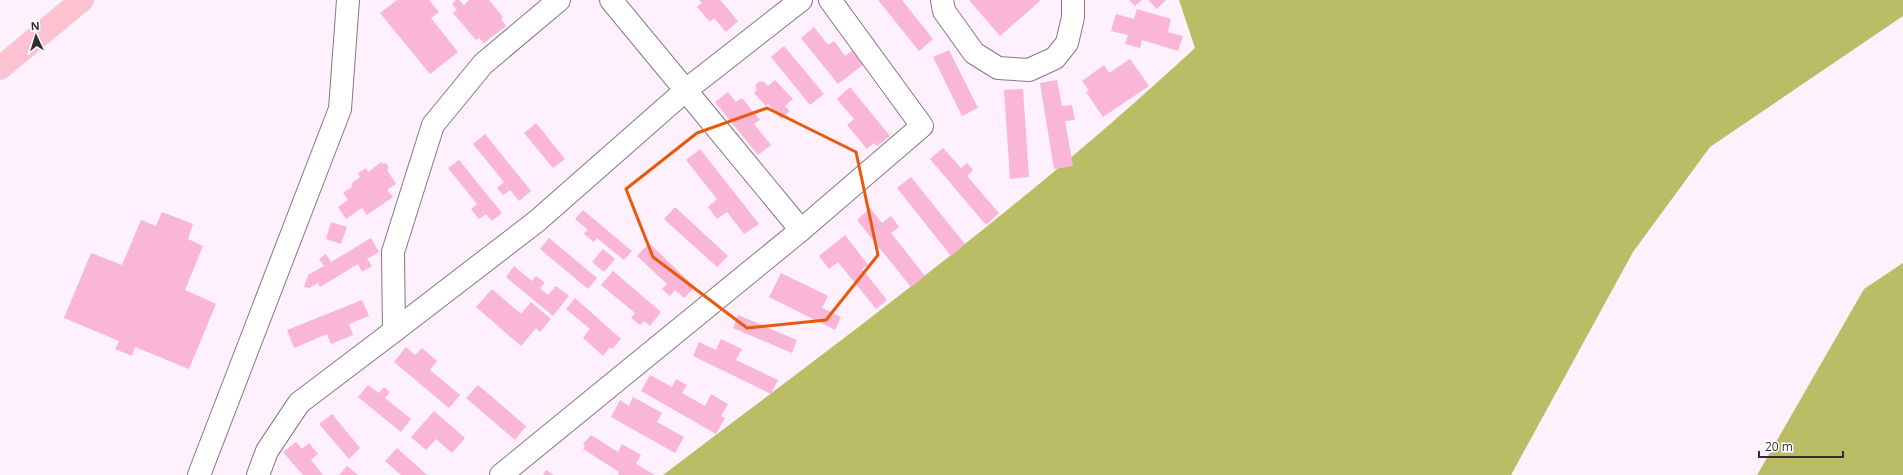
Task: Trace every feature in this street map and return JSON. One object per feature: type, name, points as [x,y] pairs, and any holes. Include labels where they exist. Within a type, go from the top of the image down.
[{"type":"main road","points":[[0,68],[82,0]]},
{"type":"street","points":[[199,475],[340,109],[348,0]]},
{"type":"street","points":[[394,331],[393,252],[433,124],[483,64],[559,0]]},
{"type":"street","points":[[611,0],[801,230]]},
{"type":"street","points":[[258,475],[267,451],[299,403],[536,222],[686,90],[801,0]]},
{"type":"street","points":[[501,475],[801,230],[922,126],[830,0]]},
{"type":"street","points":[[942,0],[944,11],[974,53],[998,68],[1029,70],[1055,58],[1067,43],[1074,17],[1073,0]]},
{"type":"highlighted area","points":[[767,108],[856,152],[878,255],[826,320],[747,328],[653,257],[626,189],[697,133]]},
{"type":"shaded area","points":[[1179,0],[1903,0],[1903,16],[1710,147],[1633,252],[1511,475],[663,475],[867,321],[1001,215],[1067,161],[1195,48]]},
{"type":"shaded area","points":[[1903,263],[1903,475],[1757,475],[1864,289]]},
{"type":"building","points":[[397,0],[429,0],[439,12],[431,18],[458,52],[430,74],[380,13]]},
{"type":"building","points":[[456,0],[459,0],[464,5],[469,0],[489,0],[503,17],[501,19],[506,26],[484,43],[479,38],[476,40],[453,13],[457,10],[452,4]]},
{"type":"building","points":[[699,0],[720,0],[738,21],[726,32],[714,18],[710,22],[697,7],[702,3]]},
{"type":"building","points":[[878,0],[902,0],[933,39],[919,51]]},
{"type":"building","points":[[969,0],[1039,0],[1040,1],[1000,36]]},
{"type":"building","points":[[1129,0],[1142,0],[1135,6]]},
{"type":"building","points":[[1148,0],[1166,0],[1157,9]]},
{"type":"building","points":[[1137,9],[1171,19],[1168,32],[1183,36],[1178,51],[1142,40],[1140,48],[1125,44],[1128,35],[1111,31],[1116,14],[1134,19]]},
{"type":"building","points":[[814,27],[828,45],[834,41],[845,56],[853,50],[864,64],[838,84],[801,38]]},
{"type":"building","points":[[784,46],[824,94],[810,105],[771,57]]},
{"type":"building","points":[[949,50],[978,108],[962,116],[933,57]]},
{"type":"building","points":[[1130,59],[1149,86],[1103,117],[1086,92],[1089,90],[1082,81],[1104,65],[1109,73]]},
{"type":"building","points":[[775,80],[793,99],[785,106],[790,111],[781,119],[768,104],[766,106],[754,93],[757,90],[755,88],[757,86],[755,85],[760,81],[763,81],[768,86]]},
{"type":"building","points":[[1057,80],[1062,106],[1072,105],[1075,120],[1065,121],[1073,166],[1054,169],[1040,83]]},
{"type":"building","points":[[850,87],[890,136],[877,146],[874,143],[867,149],[847,125],[854,119],[837,99]]},
{"type":"building","points":[[1023,89],[1029,177],[1010,179],[1004,90]]},
{"type":"building","points":[[728,92],[736,102],[742,98],[760,120],[754,124],[771,145],[758,155],[715,102]]},
{"type":"building","points":[[536,123],[565,159],[553,168],[524,133]]},
{"type":"building","points":[[485,134],[531,191],[519,201],[510,190],[503,195],[497,188],[504,182],[473,144]]},
{"type":"building","points":[[943,148],[961,168],[967,163],[973,170],[967,176],[999,213],[986,225],[930,159]]},
{"type":"building","points":[[700,149],[759,224],[744,234],[727,212],[717,219],[708,207],[717,199],[686,160]]},
{"type":"building","points":[[459,160],[502,213],[492,221],[486,214],[479,219],[471,209],[477,204],[448,168]]},
{"type":"building","points":[[381,162],[383,164],[386,163],[389,168],[387,170],[396,184],[387,190],[393,197],[367,215],[362,208],[346,219],[338,207],[348,200],[343,193],[353,186],[351,184],[360,177],[358,173],[366,168],[368,172]]},
{"type":"building","points":[[911,177],[965,244],[951,256],[897,188]]},
{"type":"building","points":[[675,207],[728,256],[717,267],[664,219]]},
{"type":"building","points":[[870,208],[882,223],[891,216],[899,227],[891,233],[925,276],[911,287],[857,220]]},
{"type":"building","points":[[583,210],[632,251],[624,260],[597,238],[594,242],[584,234],[588,230],[575,219]]},
{"type":"building","points":[[162,212],[193,224],[188,239],[203,246],[185,290],[216,304],[189,369],[135,347],[132,356],[115,349],[119,341],[64,318],[91,253],[122,265],[141,220],[156,226]]},
{"type":"building","points":[[331,222],[347,227],[341,244],[326,239]]},
{"type":"building","points":[[845,235],[868,265],[862,269],[887,300],[876,309],[838,262],[829,269],[819,256]]},
{"type":"building","points":[[371,238],[379,252],[367,259],[372,266],[362,272],[358,264],[320,287],[318,283],[309,288],[304,287],[308,275],[324,266],[319,259],[326,254],[331,262]]},
{"type":"building","points":[[549,238],[597,278],[588,289],[540,249]]},
{"type":"building","points":[[649,243],[695,287],[684,298],[675,290],[670,296],[662,289],[667,284],[637,256]]},
{"type":"building","points":[[603,249],[615,259],[604,272],[592,262]]},
{"type":"building","points":[[514,266],[532,281],[536,276],[545,283],[540,288],[548,295],[556,286],[569,296],[553,316],[506,277]]},
{"type":"building","points":[[613,271],[661,312],[650,326],[644,321],[640,325],[631,318],[635,313],[601,285]]},
{"type":"building","points":[[781,273],[828,296],[822,308],[841,317],[835,330],[769,297]]},
{"type":"building","points":[[492,289],[521,314],[531,302],[551,319],[540,332],[536,328],[521,346],[476,307]]},
{"type":"building","points":[[575,298],[621,339],[612,349],[610,347],[603,356],[583,338],[590,329],[566,309]]},
{"type":"building","points":[[362,300],[369,316],[349,324],[353,335],[331,344],[327,334],[294,348],[287,330]]},
{"type":"building","points":[[738,315],[797,340],[792,353],[733,328]]},
{"type":"building","points":[[721,339],[742,349],[736,360],[778,380],[771,394],[693,356],[699,342],[716,350]]},
{"type":"building","points":[[406,347],[415,355],[422,348],[437,361],[430,370],[460,395],[449,408],[394,362]]},
{"type":"building","points":[[650,375],[672,387],[676,379],[687,385],[682,393],[705,406],[711,394],[728,404],[721,416],[725,418],[716,434],[641,391]]},
{"type":"building","points":[[368,385],[379,393],[384,387],[390,392],[385,398],[411,419],[401,432],[358,397]]},
{"type":"building","points":[[478,385],[526,426],[515,440],[466,398]]},
{"type":"building","points":[[633,397],[662,413],[657,422],[684,437],[675,453],[611,417],[620,400],[629,406]]},
{"type":"building","points":[[434,411],[465,438],[452,453],[436,439],[426,450],[411,437]]},
{"type":"building","points":[[332,414],[360,448],[349,459],[319,424]]},
{"type":"building","points":[[591,435],[618,452],[622,444],[641,455],[636,464],[655,475],[618,475],[619,472],[583,449],[585,446],[583,444]]},
{"type":"building","points":[[296,442],[302,449],[309,443],[318,454],[311,460],[323,475],[303,475],[283,452]]},
{"type":"building","points":[[397,448],[427,475],[401,475],[385,461]]},
{"type":"building","points":[[347,466],[358,475],[339,475]]},
{"type":"building","points":[[546,470],[554,475],[543,475]]}]
